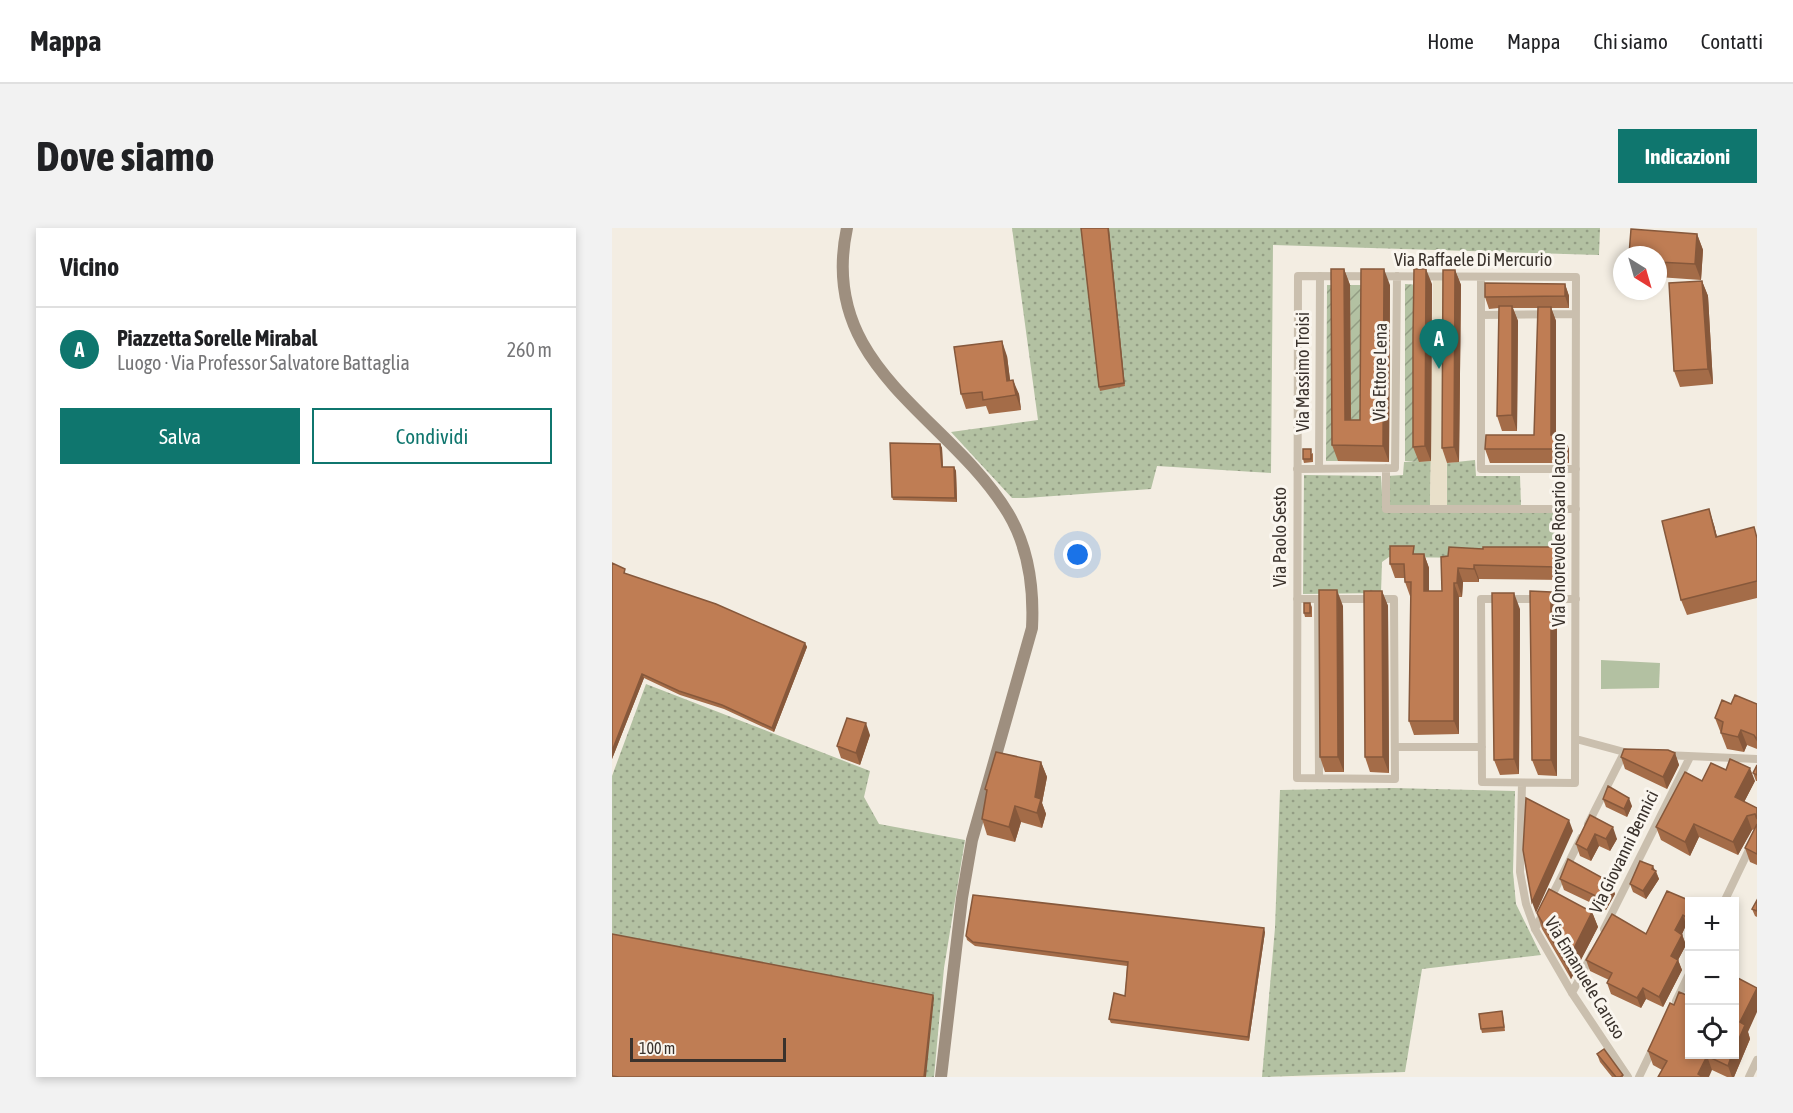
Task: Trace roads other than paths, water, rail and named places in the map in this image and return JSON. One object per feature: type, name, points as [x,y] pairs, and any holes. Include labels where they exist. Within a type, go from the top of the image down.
[{"type":"street","points":[[847,228],[842,262],[844,285],[849,309],[864,348],[893,386],[983,480],[1008,513],[1020,537],[1034,600],[1032,628],[972,840],[962,898],[941,1077]]},
{"type":"street","name":"Via Raffaele Di Mercurio","points":[[1298,276],[1576,277]]},
{"type":"street","name":"Via Paolo Sesto","points":[[1298,276],[1297,778],[1319,778]]},
{"type":"street","name":"Via Massimo Troisi","points":[[1319,468],[1320,276]]},
{"type":"street","name":"Via Ettore Lena","points":[[1386,468],[1395,468],[1397,276]]},
{"type":"street","points":[[1481,277],[1481,469],[1576,469]]},
{"type":"street","name":"Via Onorevole Rosario Iacono","points":[[1522,783],[1575,783],[1576,277]]},
{"type":"street","points":[[1481,315],[1576,314]]},
{"type":"street","points":[[1297,469],[1386,468],[1386,509],[1576,509]]},
{"type":"street","points":[[1297,599],[1318,599],[1395,599],[1395,779],[1319,778],[1318,599]]},
{"type":"street","points":[[1522,783],[1482,782],[1481,599],[1576,599]]},
{"type":"street","points":[[1576,740],[1624,753],[1635,753]]},
{"type":"street","points":[[1395,747],[1482,747]]},
{"type":"street","points":[[1535,929],[1624,753]]},
{"type":"street","points":[[1657,755],[1757,759]]},
{"type":"street","name":"Via Giovanni Bennici","points":[[1572,993],[1690,757]]},
{"type":"street","name":"Via Emanuele Caruso","points":[[1522,783],[1520,872],[1526,904],[1535,929],[1572,993],[1628,1077]]},
{"type":"street","points":[[1726,897],[1757,832]]},
{"type":"street","points":[[1669,1014],[1685,980]]},
{"type":"street","points":[[1639,1077],[1659,1035]]},
{"type":"street","points":[[1749,1077],[1757,1060]]},
{"type":"place","name":"Piazzetta Sorelle Mirabal","points":[[1439,369]]}]
